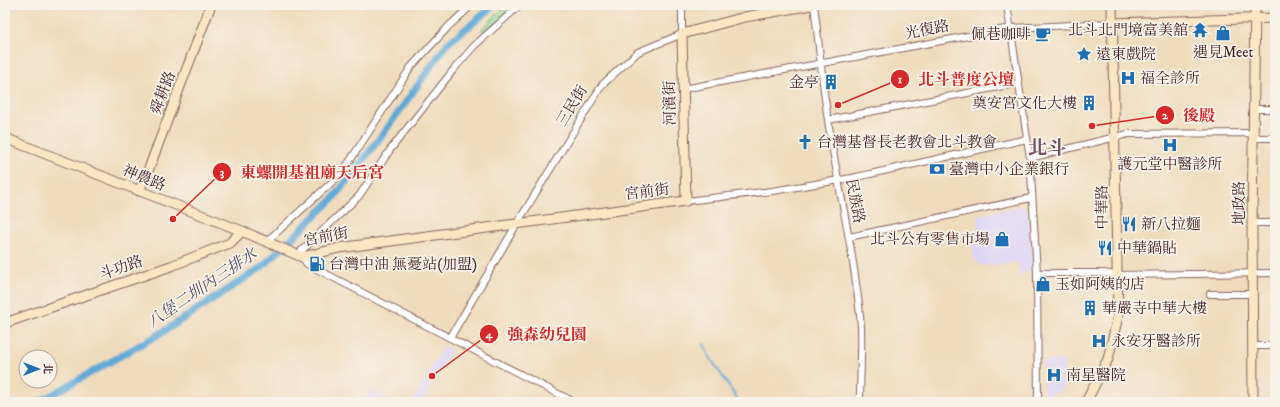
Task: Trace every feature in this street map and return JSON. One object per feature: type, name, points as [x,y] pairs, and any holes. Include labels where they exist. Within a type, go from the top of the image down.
[{"type":"street","name":"舜耕路","points":[[139,191],[211,5]]},
{"type":"street","points":[[269,243],[342,172],[411,67],[450,25],[472,5]]},
{"type":"street","points":[[520,5],[474,46],[390,150],[358,196],[298,255],[307,264],[574,402]]},
{"type":"street","name":"河濱街","points":[[682,5],[686,201]]},
{"type":"street","name":"三民街","points":[[450,338],[518,222],[602,85],[638,52],[682,34],[745,17],[810,5]]},
{"type":"street","name":"民族路","points":[[814,5],[828,120],[849,237],[861,327],[860,402]]},
{"type":"street","points":[[1008,5],[1030,158],[1036,273],[1038,402]]},
{"type":"street","name":"中華路","points":[[1086,402],[1108,359],[1118,316],[1116,275],[1112,5]]},
{"type":"street","name":"地政路","points":[[1253,402],[1252,223],[1255,5]]},
{"type":"street","name":"光復路","points":[[683,89],[1011,28],[1275,18]]},
{"type":"street","points":[[828,120],[1019,83]]},
{"type":"street","points":[[1254,109],[1275,109]]},
{"type":"street","points":[[1030,158],[1128,134],[1253,133],[1260,138],[1275,138]]},
{"type":"street","name":"神農路","points":[[5,138],[269,243]]},
{"type":"street","name":"宮前街","points":[[269,243],[298,255],[518,222],[772,191],[838,180],[1027,139]]},
{"type":"street","points":[[849,237],[1031,198]]},
{"type":"street","points":[[1252,223],[1275,223]]},
{"type":"street","name":"斗功路","points":[[5,323],[171,266],[215,249],[230,243],[242,231]]},
{"type":"street","points":[[1036,273],[1103,273],[1116,275],[1275,273]]},
{"type":"street","points":[[1210,294],[1253,294]]},
{"type":"street","points":[[1253,346],[1275,346]]},
{"type":"street","points":[[1091,392],[1094,402]]},
{"type":"shaded area","name":"北斗公有零售市場","points":[[1022,206],[1029,211],[1033,264],[1030,271],[1019,275],[1018,262],[981,266],[974,258],[972,245],[973,232],[978,227],[978,215]]},
{"type":"shaded area","points":[[443,346],[452,350],[422,402],[412,402]]},
{"type":"shaded area","name":"南星醫院","points":[[1064,360],[1063,389],[1044,397],[1043,361]]},
{"type":"shaded area","points":[[371,389],[392,402],[364,402]]},
{"type":"green space","points":[[506,5],[518,5],[484,34],[481,30]]},
{"type":"waterway","name":"八堡二圳內三排水","points":[[39,402],[163,332],[262,267],[333,199],[383,134],[447,44],[495,5]]},
{"type":"waterway","points":[[704,344],[708,354],[739,402]]},
{"type":"place","name":"北斗北門境富美舘","points":[[1200,30]]},
{"type":"place","name":"遇見Meet","points":[[1223,33]]},
{"type":"place","name":"佩巷咖啡","points":[[1043,34]]},
{"type":"place","name":"遠東戲院","points":[[1084,54]]},
{"type":"place","name":"福全診所","points":[[1128,78]]},
{"type":"place","name":"金亭","points":[[831,82]]},
{"type":"place","name":"奠安宮文化大樓","points":[[1089,103]]},
{"type":"place","name":"北斗普度公壇","points":[[838,105]]},
{"type":"place","name":"後殿","points":[[1092,126]]},
{"type":"place","name":"台灣基督長老教會北斗教會","points":[[805,142]]},
{"type":"place","name":"護元堂中醫診所","points":[[1170,145]]},
{"type":"place","name":"臺灣中小企業銀行","points":[[937,169]]},
{"type":"place","name":"東螺開基祖廟天后宮","points":[[173,219]]},
{"type":"place","name":"新八拉麵","points":[[1129,224]]},
{"type":"place","name":"北斗公有零售市場","points":[[1002,239]]},
{"type":"place","name":"中華鍋貼","points":[[1105,248]]},
{"type":"place","name":"台灣中油 無憂站(加盟)","points":[[317,264]]},
{"type":"place","name":"玉如阿姨的店","points":[[1043,284]]},
{"type":"place","name":"華嚴寺中華大樓","points":[[1090,308]]},
{"type":"place","name":"永安牙醫診所","points":[[1099,341]]},
{"type":"place","name":"南星醫院","points":[[1054,375]]},
{"type":"place","name":"強森幼兒園","points":[[432,376]]},
{"type":"district","name":"北斗","points":[[1047,148]]}]
